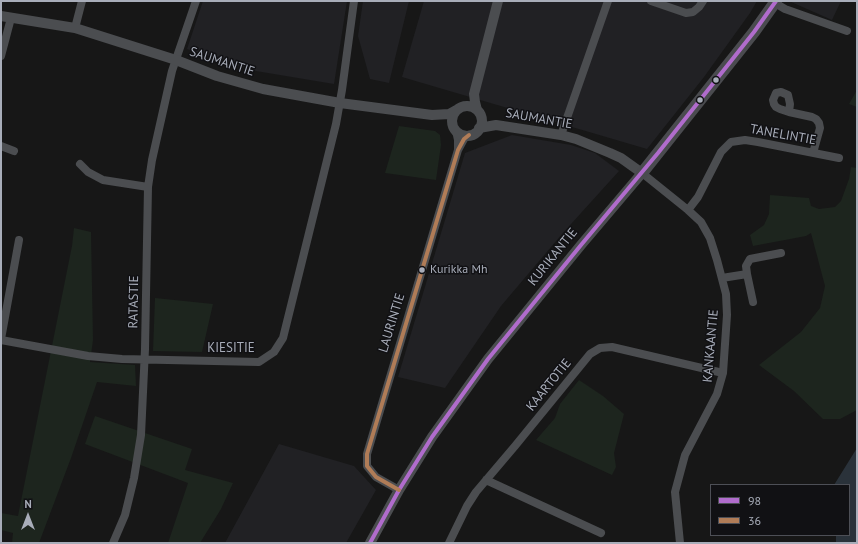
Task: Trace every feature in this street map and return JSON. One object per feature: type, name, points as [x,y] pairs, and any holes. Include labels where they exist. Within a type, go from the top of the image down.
[{"type":"main road","name":"KURIKANTIE","points":[[642,173],[754,32],[775,2]]},
{"type":"street","points":[[75,28],[82,1]]},
{"type":"street","name":"RATASTIE","points":[[113,543],[125,515],[134,478],[141,435],[148,187],[172,71],[196,1]]},
{"type":"street","name":"KIESITIE","points":[[1,340],[88,356],[144,359],[259,362],[274,352],[283,338],[319,198],[340,102],[354,1]]},
{"type":"street","points":[[454,128],[453,116],[469,102],[474,94],[498,1]]},
{"type":"street","points":[[561,135],[608,1]]},
{"type":"street","points":[[651,1],[686,13],[693,12],[703,1]]},
{"type":"street","points":[[775,2],[786,9],[847,31]]},
{"type":"street","points":[[1,56],[6,17]]},
{"type":"street","name":"SAUMANTIE","points":[[6,17],[75,28],[176,60],[217,76],[263,89],[340,102],[440,115],[449,114],[461,108]]},
{"type":"street","points":[[440,115],[449,120],[454,128],[463,135],[474,133],[481,124],[474,94]]},
{"type":"street","points":[[461,108],[471,107],[479,112]]},
{"type":"street","name":"SAUMANTIE","points":[[479,112],[487,121],[496,125]]},
{"type":"street","points":[[789,112],[812,117],[819,123],[820,128],[813,153]]},
{"type":"street","name":"SAUMANTIE","points":[[479,128],[496,125],[561,135],[576,139],[621,158],[642,173]]},
{"type":"street","name":"LAURINTIE","points":[[454,128],[458,140],[458,150]]},
{"type":"street","name":"LAURINTIE","points":[[399,490],[376,477],[367,466],[367,454],[458,150],[464,139],[469,135]]},
{"type":"street","name":"TANELINTIE","points":[[688,210],[698,197],[721,152],[731,142],[744,140],[758,142],[839,158]]},
{"type":"street","points":[[1,146],[14,151]]},
{"type":"street","points":[[80,164],[88,172],[103,180],[148,187]]},
{"type":"street","name":"KANKAANTIE","points":[[642,173],[702,222],[710,238],[726,294],[727,315],[723,373],[717,394],[685,455],[675,492],[680,543]]},
{"type":"street","name":"KURIKANTIE","points":[[370,543],[399,490],[432,437],[488,359],[642,173]]},
{"type":"street","points":[[1,340],[19,240]]},
{"type":"street","points":[[753,302],[746,266],[750,259],[781,253]]},
{"type":"street","points":[[722,278],[747,274]]},
{"type":"street","name":"KAARTOTIE","points":[[449,543],[467,506],[486,480],[590,354],[600,348],[612,348],[723,373]]},
{"type":"street","points":[[486,480],[601,533]]},
{"type":"shaded area","points":[[203,1],[347,1],[334,84],[256,71],[187,49]]},
{"type":"shaded area","points":[[363,1],[409,1],[389,83],[370,79],[358,36]]},
{"type":"shaded area","points":[[424,1],[757,1],[704,77],[647,149],[402,77]]},
{"type":"shaded area","points":[[789,1],[841,1],[832,20]]},
{"type":"shaded area","points":[[857,90],[857,107],[849,104]]},
{"type":"shaded area","points":[[399,126],[435,131],[440,135],[441,145],[436,180],[385,173]]},
{"type":"shaded area","points":[[512,135],[571,145],[595,153],[619,171],[562,234],[501,306],[445,388],[398,377],[465,153]]},
{"type":"shaded area","points":[[851,167],[857,168],[857,410],[840,419],[823,419],[794,391],[759,365],[801,332],[820,308],[825,286],[811,233],[806,236],[753,246],[750,235],[764,225],[769,214],[770,195],[809,198],[811,206],[819,209],[835,207],[841,201],[849,179]]},
{"type":"shaded area","points":[[74,228],[91,232],[93,340],[90,362],[135,365],[136,386],[97,382],[71,458],[39,543],[12,543],[13,533],[1,530],[1,513],[18,516],[72,246]]},
{"type":"shaded area","points":[[155,298],[213,304],[202,352],[153,351]]},
{"type":"shaded area","points":[[579,380],[603,396],[624,414],[614,453],[616,467],[612,475],[536,440],[555,418],[560,404]]},
{"type":"shaded area","points":[[95,416],[192,449],[185,470],[233,483],[221,509],[200,543],[168,543],[188,483],[85,444]]},
{"type":"shaded area","points":[[279,444],[354,466],[376,490],[346,543],[225,543]]},
{"type":"shaded area","points":[[857,448],[857,543],[836,543],[836,536],[850,536],[850,484],[835,484]]},
{"type":"transit line","name":"98","points":[[370,543],[399,490],[432,437],[488,359],[658,153],[754,32],[776,1]]},
{"type":"transit line","name":"36","points":[[399,490],[376,477],[367,466],[367,454],[458,150],[464,139],[469,135]]},
{"type":"place","name":"Kurikka Mh","points":[[422,270]]}]
